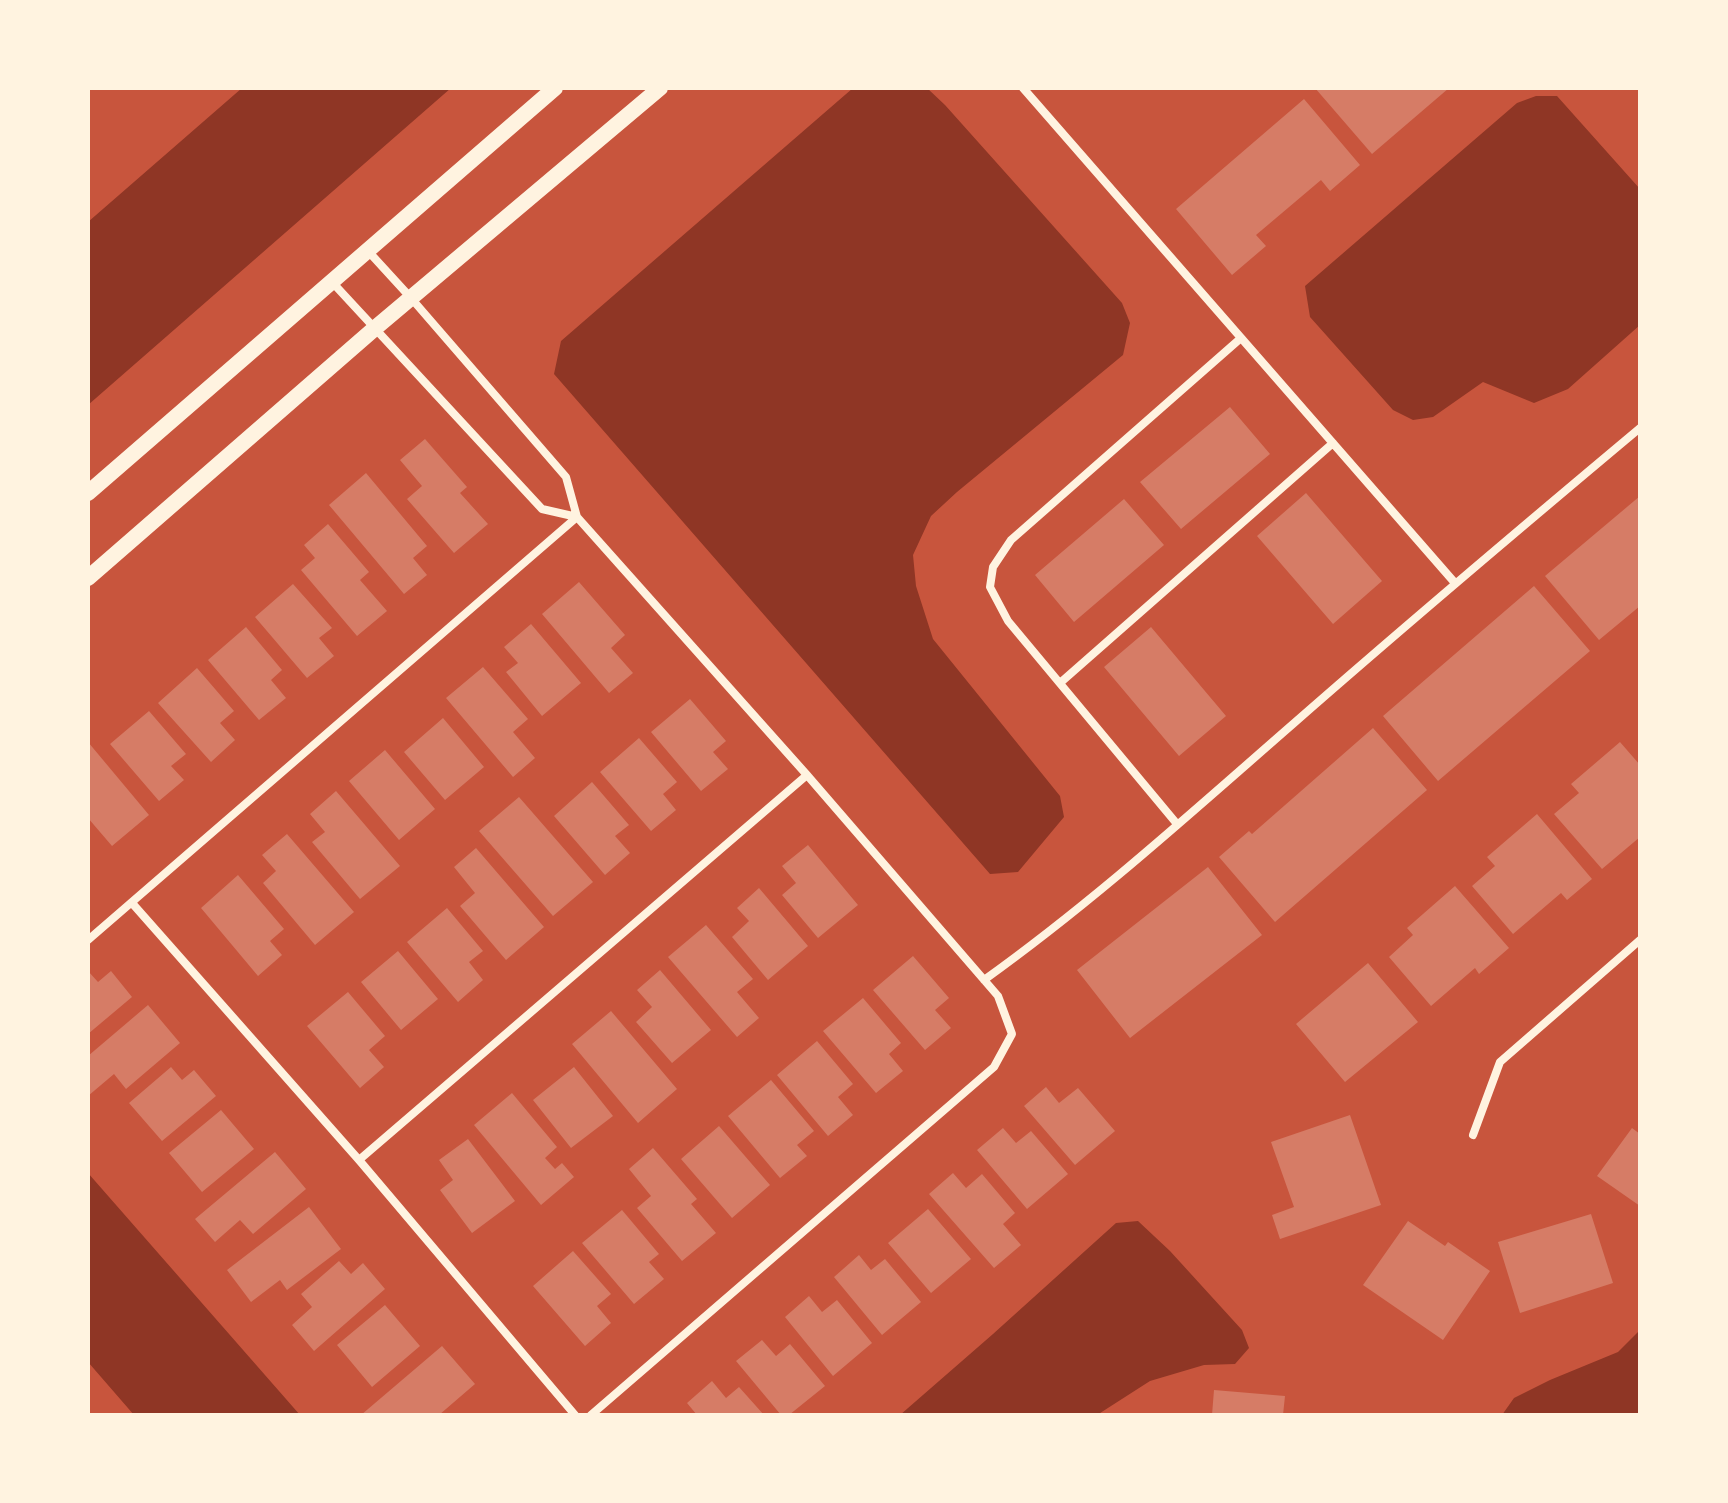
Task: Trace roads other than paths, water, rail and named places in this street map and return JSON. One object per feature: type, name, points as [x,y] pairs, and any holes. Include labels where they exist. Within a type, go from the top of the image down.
[{"type":"main road","points":[[88,493],[555,88]]},
{"type":"main road","points":[[88,578],[374,329],[660,88]]},
{"type":"street","points":[[1023,88],[1455,583]]},
{"type":"street","points":[[368,251],[566,477],[577,517],[807,775],[998,996],[1012,1034],[994,1067],[591,1415]]},
{"type":"street","points":[[332,282],[542,509],[577,517]]},
{"type":"street","points":[[1177,824],[1008,621],[990,587],[993,567],[1011,540],[1241,338]]},
{"type":"street","points":[[984,980],[1034,945],[1640,428]]},
{"type":"street","points":[[1060,683],[1333,443]]},
{"type":"street","points":[[88,940],[577,517]]},
{"type":"street","points":[[359,1160],[807,775]]},
{"type":"street","points":[[132,903],[359,1160],[575,1415]]},
{"type":"street","points":[[1473,1135],[1500,1062],[1640,940]]}]
